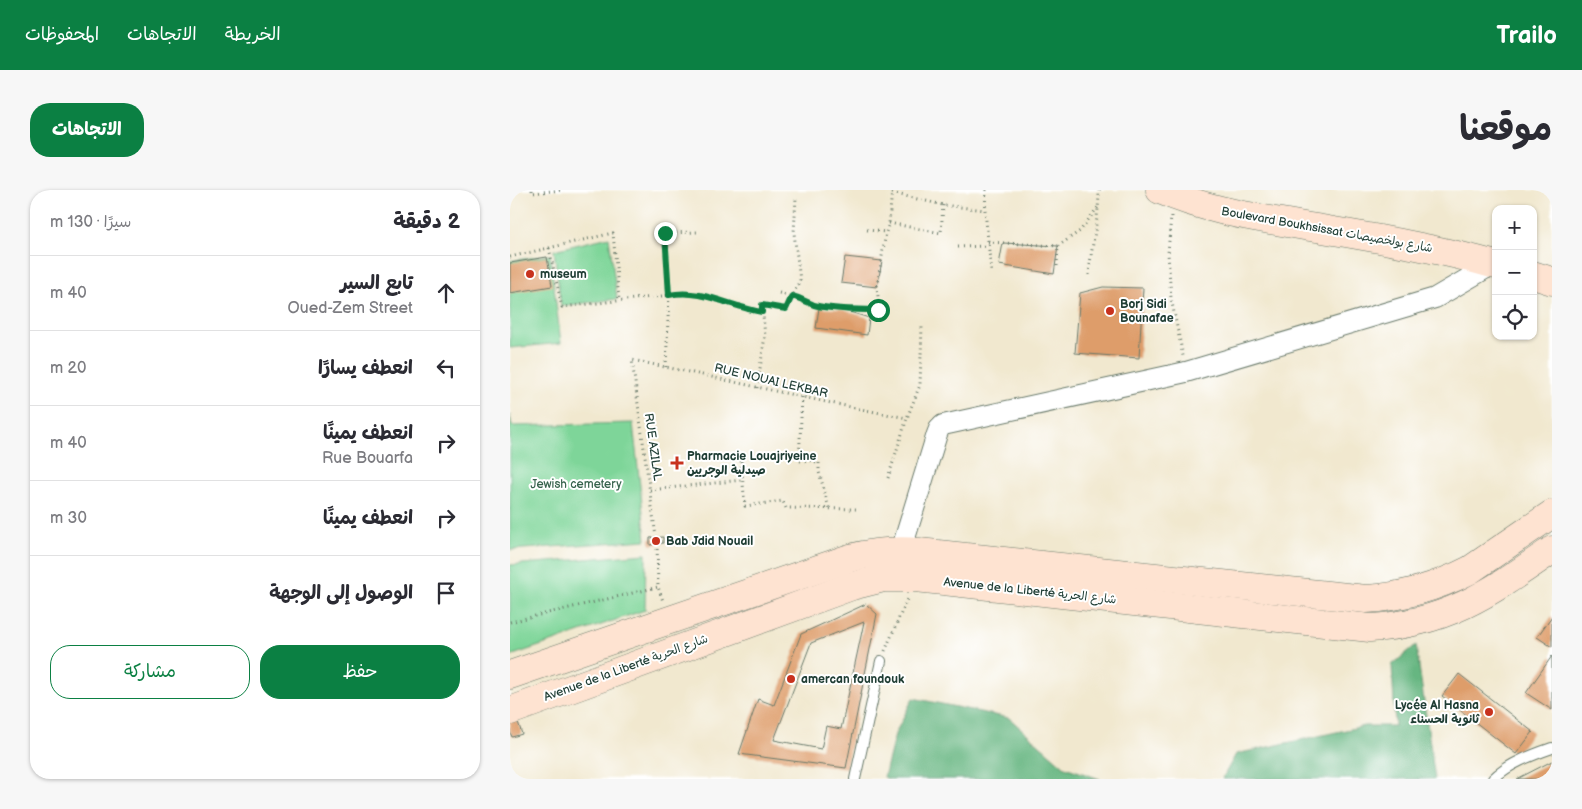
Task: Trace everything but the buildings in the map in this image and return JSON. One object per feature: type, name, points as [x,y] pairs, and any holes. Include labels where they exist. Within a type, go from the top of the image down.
[{"type":"main road","name":"Boulevard Boukhsissat شارع بولخصيصات","points":[[1166,193],[1194,204],[1230,213],[1457,254],[1492,263]]},
{"type":"main road","points":[[510,675],[850,558],[873,553],[901,551],[1366,599],[1408,593],[1433,586],[1457,576],[1470,570],[1552,514]]},
{"type":"main road","name":"Avenue de la Liberté شارع الحرية","points":[[510,711],[852,586],[884,578],[916,578],[1370,628],[1397,626],[1420,621],[1444,614],[1470,603],[1500,586],[1552,550]]},
{"type":"street","points":[[901,551],[938,429],[943,425],[1186,372],[1435,298],[1492,266]]},
{"type":"lane","points":[[855,779],[881,661]]},
{"type":"lane","points":[[1493,779],[1514,765],[1552,748]]},
{"type":"path","points":[[532,190],[532,194],[563,190]]},
{"type":"path","points":[[986,190],[985,210],[991,271]]},
{"type":"path","points":[[1089,275],[1090,249],[1098,207],[1099,190]]},
{"type":"path","points":[[779,293],[815,305],[833,308],[851,308],[855,310],[879,308],[876,288],[889,224],[892,191],[943,205],[985,210]]},
{"type":"path","points":[[1166,193],[1171,298],[1186,372]]},
{"type":"path","points":[[757,388],[765,336],[762,305],[786,309],[800,280],[794,233],[796,198]]},
{"type":"path","points":[[889,224],[941,233],[943,205]]},
{"type":"path","points":[[988,242],[1058,246],[1080,231],[1098,207]]},
{"type":"path","points":[[867,230],[886,232]]},
{"type":"path","points":[[666,367],[669,295],[665,233],[698,232]]},
{"type":"path","points":[[510,257],[613,233],[619,300]]},
{"type":"path","points":[[958,247],[988,246]]},
{"type":"path","points":[[1058,246],[1058,266]]},
{"type":"path","points":[[549,248],[562,307],[689,293],[740,305],[748,310],[762,312]]},
{"type":"path","points":[[888,478],[920,384],[922,326]]},
{"type":"path","name":"RUE NOUAI LEKBAR","points":[[632,360],[702,374],[757,388],[907,418]]},
{"type":"path","name":"RUE AZILAL","points":[[632,360],[656,537]]},
{"type":"path","points":[[802,397],[799,461],[819,462],[819,472],[829,508]]},
{"type":"path","points":[[741,461],[745,506],[783,502],[786,508],[856,509]]},
{"type":"path","points":[[650,490],[742,480]]},
{"type":"path","points":[[510,622],[658,587],[657,544]]},
{"type":"path","points":[[881,661],[903,609]]},
{"type":"green space","points":[[609,237],[617,299],[561,306],[554,250]]},
{"type":"green space","points":[[550,255],[561,343],[510,348],[510,261]]},
{"type":"green space","name":"Jewish cemetery","points":[[510,415],[512,426],[633,423],[646,540],[510,550]]},
{"type":"green space","points":[[646,554],[645,610],[510,656],[510,565]]},
{"type":"green space","points":[[1416,645],[1435,779],[1222,779],[1236,754],[1364,726],[1395,726],[1392,665]]},
{"type":"green space","points":[[913,698],[1009,718],[1065,767],[1100,779],[889,779],[884,777],[895,734]]},
{"type":"place","name":"museum","points":[[530,274]]},
{"type":"place","name":"Borj Sidi Bounafae","points":[[1110,311]]},
{"type":"place","name":"Pharmacie Louajriyeine صيدلية الوجريين","points":[[677,463]]},
{"type":"place","name":"Bab Jdid Nouail","points":[[656,541]]},
{"type":"place","name":"amercan foundouk","points":[[791,679]]},
{"type":"place","name":"Lycée Al Hasna ثانوية الحسناء","points":[[1489,712]]},
{"type":"route","points":[[665,233],[669,295],[689,293],[740,305],[748,310],[762,312],[762,305],[786,309],[792,296],[815,305],[833,308],[878,310]]}]
